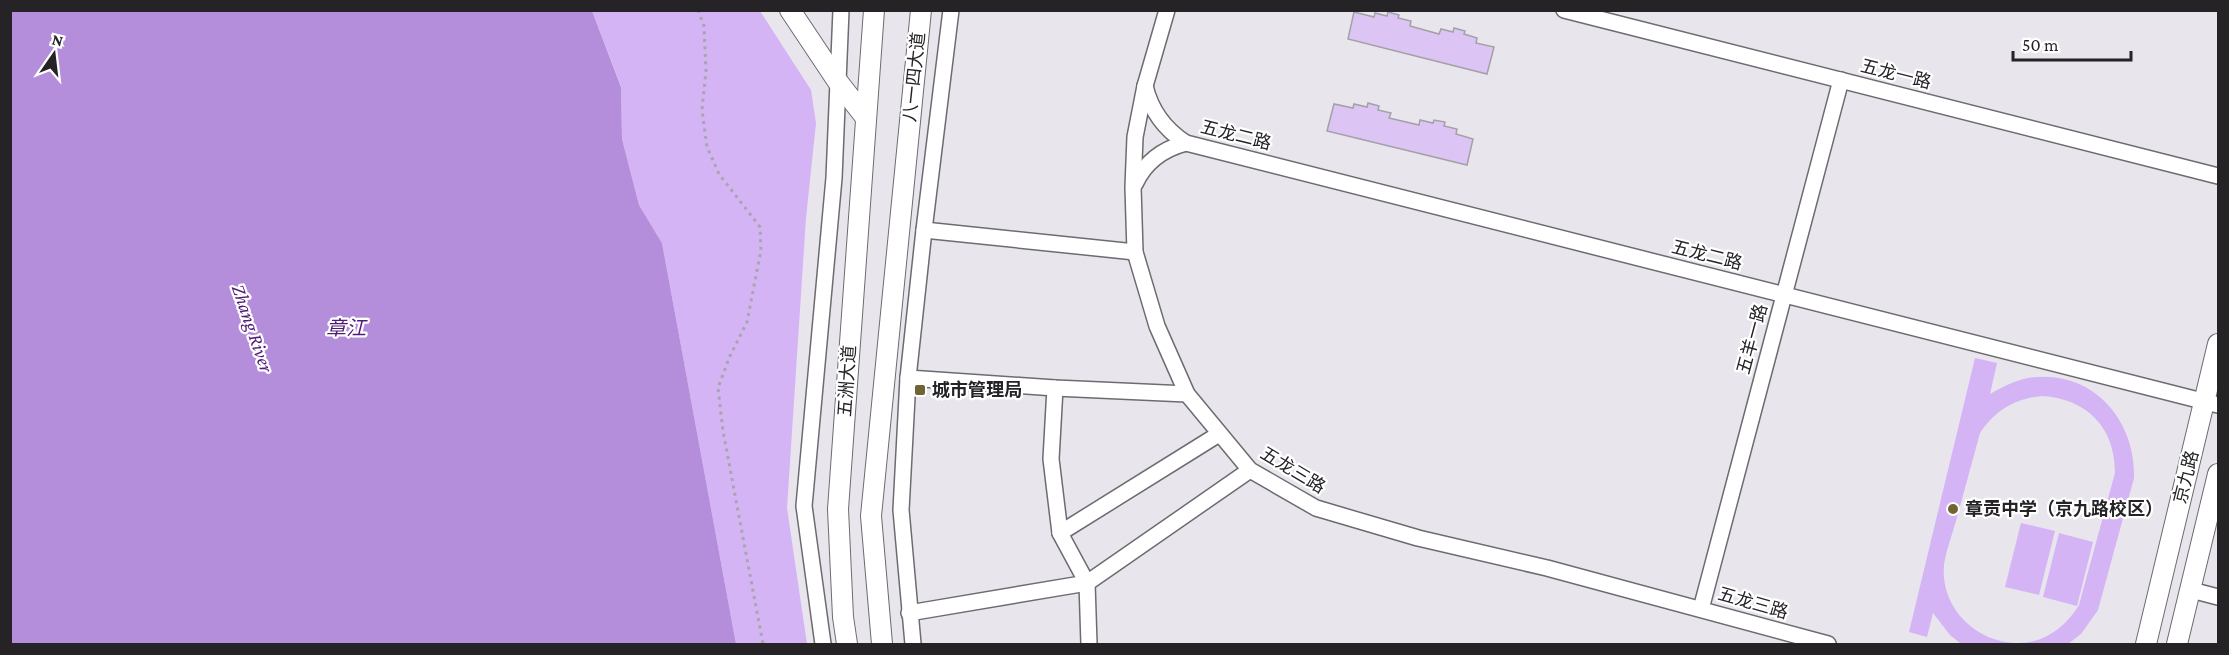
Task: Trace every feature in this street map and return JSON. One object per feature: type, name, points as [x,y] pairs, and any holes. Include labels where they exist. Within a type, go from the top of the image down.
[{"type":"main road","points":[[790,10],[837,82],[866,118]]},
{"type":"main road","points":[[866,118],[875,10]]},
{"type":"main road","points":[[907,144],[916,10]]},
{"type":"main road","name":"八一四大道","points":[[907,144],[921,10]]},
{"type":"main road","name":"五洲大道","points":[[847,645],[843,617],[838,509],[866,118]]},
{"type":"main road","name":"五洲大道","points":[[882,645],[871,516],[907,144]]},
{"type":"main road","name":"京九路","points":[[2146,645],[2211,403],[2218,344]]},
{"type":"main road","name":"京九路","points":[[2177,645],[2218,474]]},
{"type":"street","points":[[823,645],[804,507],[834,178],[841,10]]},
{"type":"street","points":[[913,645],[901,510],[908,378],[951,10]]},
{"type":"street","name":"五龙三路","points":[[1167,10],[1145,86],[1135,136],[1133,187],[1135,252],[1157,326],[1186,394],[1250,470],[1316,508],[1418,538],[1547,568],[1828,645]]},
{"type":"street","name":"五龙一路","points":[[1564,10],[2218,176]]},
{"type":"street","name":"五羊一路","points":[[1701,609],[1841,80]]},
{"type":"street","points":[[1145,86],[1148,98],[1159,119],[1176,136],[1186,142]]},
{"type":"street","points":[[1133,187],[1144,168],[1152,160],[1169,148],[1186,142]]},
{"type":"street","name":"五龙二路","points":[[1186,142],[2211,403]]},
{"type":"street","points":[[924,230],[1135,252]]},
{"type":"street","points":[[908,378],[1186,394]]},
{"type":"street","points":[[1055,388],[1051,459],[1060,533],[1087,583],[1089,645]]},
{"type":"street","points":[[1060,533],[1220,434]]},
{"type":"street","points":[[909,613],[1087,583],[1250,470]]},
{"type":"street","points":[[2191,590],[2218,597]]},
{"type":"path","points":[[698,10],[704,26],[706,71],[702,110],[707,147],[719,174],[760,226],[761,250],[747,322],[729,358],[718,388],[723,431],[762,645]]},
{"type":"shaded area","points":[[592,11],[760,11],[811,90],[816,123],[806,218],[787,508],[807,644],[736,644],[662,243],[639,205],[622,139],[621,86]]},
{"type":"shaded area","points":[[1975,358],[1997,363],[1990,394],[2023,379],[2051,377],[2071,381],[2090,390],[2105,402],[2118,418],[2127,436],[2133,456],[2134,478],[2098,610],[2081,634],[2068,644],[1961,644],[1950,635],[1933,613],[1927,637],[1909,632]],"holes":[[[2042,396],[2058,398],[2085,410],[2104,429],[2114,457],[2115,473],[2079,605],[2067,621],[2044,637],[2026,643],[2001,641],[1974,629],[1954,608],[1944,580],[1946,554],[1980,433],[1992,418],[2014,403]]]},
{"type":"shaded area","points":[[2021,523],[2055,531],[2039,595],[2005,587]]},
{"type":"shaded area","points":[[2059,533],[2093,542],[2077,606],[2043,597]]},
{"type":"water","name":"章江","points":[[10,11],[592,11],[621,87],[622,139],[639,205],[662,243],[736,644],[11,644]]},
{"type":"building","points":[[1354,12],[1374,17],[1375,13],[1387,16],[1388,12],[1399,15],[1398,18],[1411,21],[1410,26],[1439,34],[1441,29],[1453,32],[1454,28],[1465,31],[1464,34],[1477,38],[1476,43],[1494,47],[1487,74],[1348,39]]},
{"type":"building","points":[[1368,103],[1379,106],[1378,110],[1391,113],[1389,118],[1419,125],[1420,120],[1433,123],[1434,120],[1445,122],[1444,126],[1457,129],[1456,134],[1473,139],[1467,165],[1327,131],[1334,104],[1353,108],[1354,104],[1367,107]]},
{"type":"place","name":"城市管理局","points":[[920,390]]},
{"type":"place","name":"章贡中学（京九路校区）","points":[[1953,509]]},
{"type":"water label","name":"Zhang River","points":[[253,328]]}]
